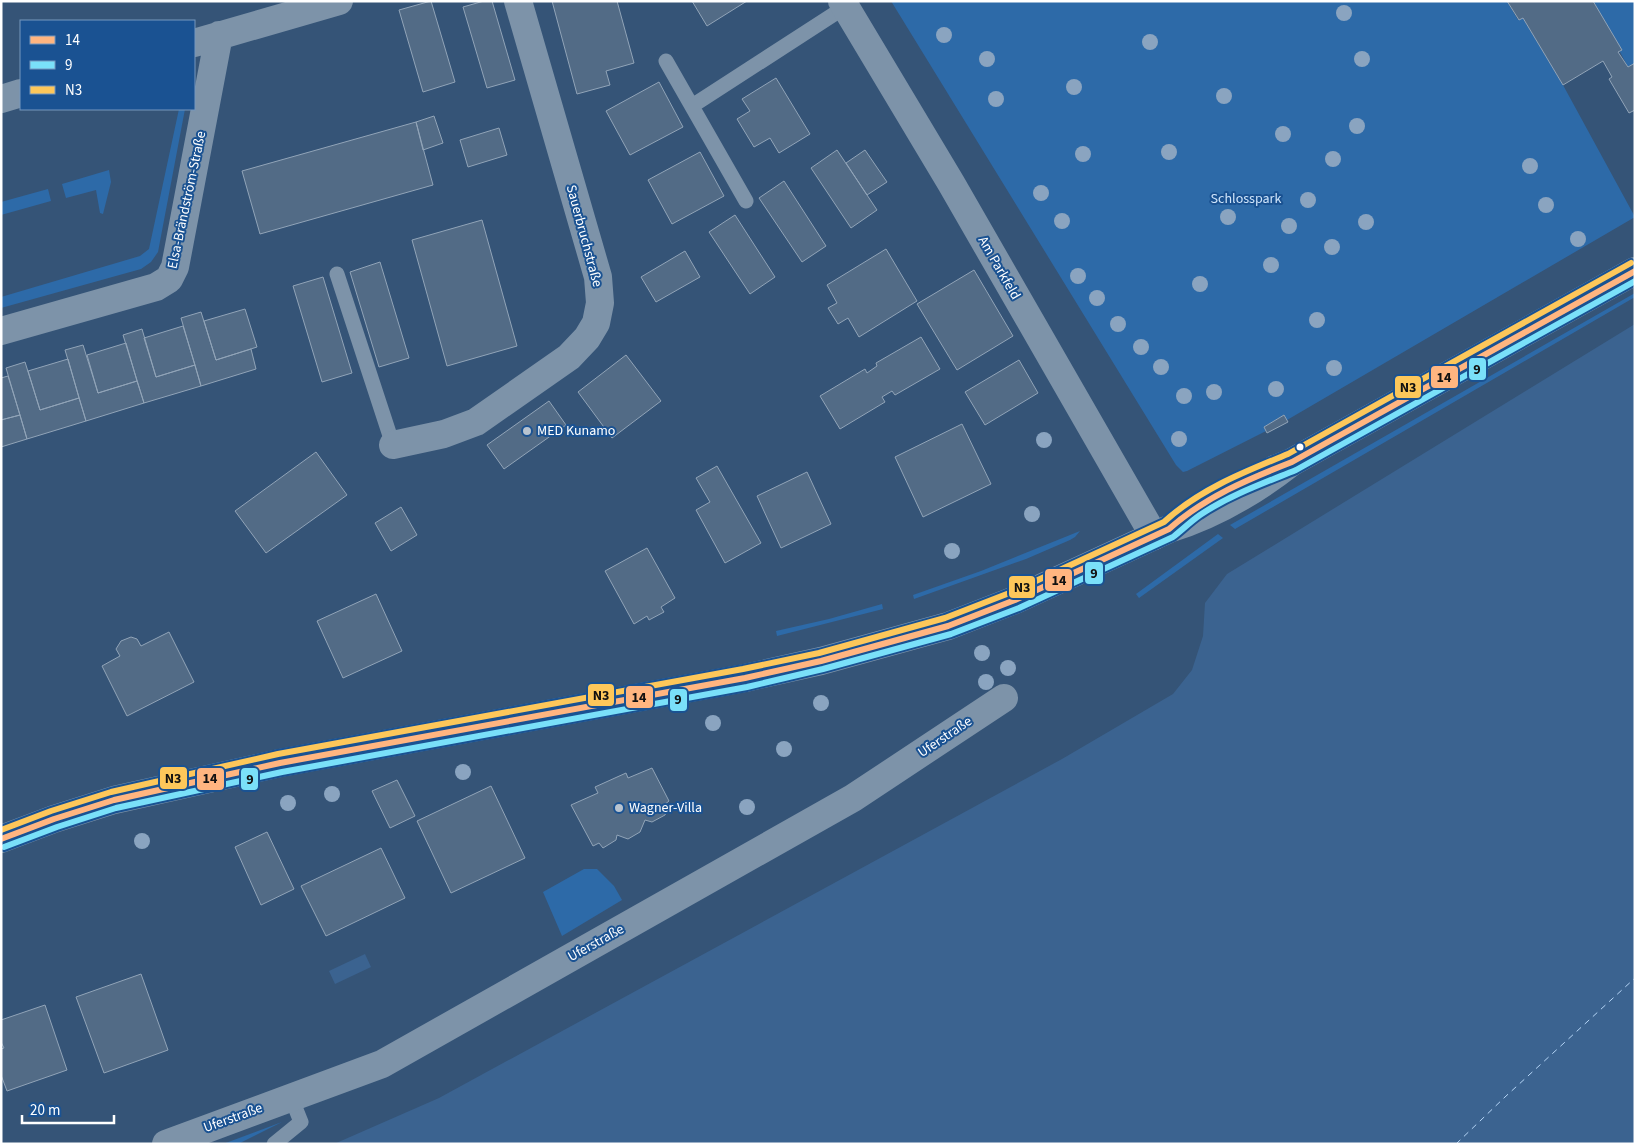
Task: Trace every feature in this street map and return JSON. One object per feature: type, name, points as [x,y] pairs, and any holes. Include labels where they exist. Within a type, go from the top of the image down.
[{"type":"street","name":"Elsa-Brändström-Straße","points":[[1,331],[156,287],[169,279],[175,267],[206,39],[339,1]]},
{"type":"street","name":"Sauerbruchstraße","points":[[393,445],[444,434],[476,422],[569,357],[587,338],[596,323],[600,303],[598,278],[518,1]]},
{"type":"street","name":"Am Parkfeld","points":[[843,4],[1161,533]]},
{"type":"street","points":[[1,99],[20,93]]},
{"type":"street","points":[[1,839],[54,819],[114,800],[261,767],[736,680],[821,661],[948,626],[1015,600],[1161,533],[1217,510],[1258,487],[1292,462],[1635,271]]},
{"type":"street","name":"Uferstraße","points":[[166,1144],[382,1064],[853,798],[1004,698]]},
{"type":"lane","points":[[692,106],[843,4]]},
{"type":"lane","points":[[666,61],[746,200]]},
{"type":"lane","points":[[337,274],[393,445]]},
{"type":"lane","points":[[274,1144],[301,1122],[291,1097]]},
{"type":"green space","name":"Schlosspark","points":[[891,1],[1507,1],[1518,20],[1523,18],[1563,85],[1635,217],[1287,420],[1284,415],[1264,427],[1266,431],[1183,472],[1176,465]]},
{"type":"green space","points":[[1593,1],[1635,1],[1635,63],[1628,67]]},
{"type":"green space","points":[[179,110],[185,110],[158,252],[151,262],[141,269],[1,308],[1,297],[140,256],[149,249]]},
{"type":"green space","points":[[109,170],[111,182],[103,214],[100,213],[96,190],[66,198],[62,184]]},
{"type":"green space","points":[[48,189],[51,201],[1,215],[1,202]]},
{"type":"green space","points":[[1635,293],[1635,297],[1235,529],[1230,525]]},
{"type":"green space","points":[[1080,531],[1070,540],[1026,559],[914,599],[913,595],[981,571]]},
{"type":"green space","points":[[1218,534],[1223,538],[1139,598],[1136,594]]},
{"type":"green space","points":[[882,604],[883,609],[777,636],[776,631]]},
{"type":"green space","points":[[584,869],[597,869],[614,886],[622,900],[562,936],[543,892]]},
{"type":"green space","points":[[282,1122],[238,1144],[223,1144]]},
{"type":"shaded area","points":[[1635,324],[1635,1144],[334,1144],[439,1098],[1062,759],[1173,694],[1192,670],[1203,636],[1205,603],[1227,574]]},
{"type":"shaded area","points":[[365,954],[371,967],[335,984],[329,971]]},
{"type":"building","points":[[431,1],[455,82],[423,92],[399,10]]},
{"type":"building","points":[[484,1],[492,1],[515,80],[487,88],[463,7]]},
{"type":"building","points":[[552,1],[617,1],[634,63],[606,71],[610,85],[577,94]]},
{"type":"building","points":[[692,1],[747,1],[707,26]]},
{"type":"building","points":[[1507,1],[1593,1],[1622,50],[1618,52],[1628,67],[1635,63],[1635,110],[1629,113],[1609,79],[1612,77],[1603,61],[1563,85],[1523,18],[1519,20]]},
{"type":"building","points":[[776,78],[810,134],[779,153],[770,138],[754,147],[737,119],[750,111],[742,99]]},
{"type":"building","points":[[659,82],[683,127],[630,155],[606,111]]},
{"type":"building","points":[[434,116],[443,143],[423,150],[416,122]]},
{"type":"building","points":[[416,122],[433,185],[260,234],[242,171]]},
{"type":"building","points":[[499,128],[507,155],[468,167],[460,140]]},
{"type":"building","points":[[837,150],[877,210],[851,228],[811,168]]},
{"type":"building","points":[[865,150],[887,182],[867,195],[846,163]]},
{"type":"building","points":[[700,152],[724,196],[672,224],[648,180]]},
{"type":"building","points":[[784,181],[826,246],[802,262],[759,198]]},
{"type":"building","points":[[735,215],[775,277],[750,294],[709,232]]},
{"type":"building","points":[[482,220],[517,346],[447,366],[412,240]]},
{"type":"building","points":[[886,249],[917,301],[859,337],[848,318],[838,324],[828,308],[837,303],[827,285]]},
{"type":"building","points":[[685,251],[700,277],[656,302],[641,277]]},
{"type":"building","points":[[380,262],[409,358],[379,367],[350,272]]},
{"type":"building","points":[[974,270],[1013,336],[957,370],[917,304]]},
{"type":"building","points":[[323,277],[352,373],[322,382],[293,286]]},
{"type":"building","points":[[245,309],[257,347],[216,360],[204,321]]},
{"type":"building","points":[[201,312],[216,360],[251,349],[256,369],[201,386],[181,318]]},
{"type":"building","points":[[183,326],[195,365],[156,377],[144,338]]},
{"type":"building","points":[[142,329],[156,377],[195,365],[201,386],[144,403],[123,335]]},
{"type":"building","points":[[921,337],[940,369],[895,395],[892,391],[882,397],[885,402],[840,429],[820,396],[865,369],[867,373],[877,366],[876,363]]},
{"type":"building","points":[[126,343],[137,381],[98,393],[87,355]]},
{"type":"building","points":[[83,345],[98,393],[137,381],[144,403],[86,421],[65,350]]},
{"type":"building","points":[[626,355],[661,401],[612,438],[578,392]]},
{"type":"building","points":[[68,359],[79,398],[40,410],[28,371]]},
{"type":"building","points":[[1019,360],[1038,393],[985,425],[965,392]]},
{"type":"building","points":[[25,362],[40,410],[79,398],[86,421],[27,439],[6,368]]},
{"type":"building","points":[[8,376],[20,415],[1,420],[1,378]]},
{"type":"building","points":[[549,401],[566,425],[504,469],[487,445]]},
{"type":"building","points":[[20,415],[27,439],[1,447],[1,420]]},
{"type":"building","points":[[1284,415],[1288,422],[1267,433],[1264,427]]},
{"type":"building","points":[[962,424],[991,484],[923,517],[895,457]]},
{"type":"building","points":[[316,452],[347,495],[266,553],[235,511]]},
{"type":"building","points":[[717,466],[761,543],[725,563],[696,510],[710,502],[696,478]]},
{"type":"building","points":[[807,472],[831,524],[781,548],[757,496]]},
{"type":"building","points":[[401,507],[417,535],[391,551],[375,523]]},
{"type":"building","points":[[647,548],[675,598],[661,607],[664,612],[649,620],[647,616],[634,624],[605,571]]},
{"type":"building","points":[[376,594],[402,651],[343,678],[317,621]]},
{"type":"building","points":[[169,632],[194,682],[127,716],[102,666],[120,656],[116,649],[121,641],[131,637],[137,639],[141,646]]},
{"type":"building","name":"Wagner-Villa","points":[[652,768],[669,801],[664,805],[667,810],[665,815],[652,822],[645,820],[640,832],[628,839],[617,835],[616,840],[603,848],[599,843],[593,846],[571,805],[598,793],[595,787],[626,773],[628,778]]},
{"type":"building","points":[[397,780],[415,816],[390,828],[372,791]]},
{"type":"building","points":[[491,786],[525,858],[451,893],[417,821]]},
{"type":"building","points":[[267,832],[294,889],[261,905],[235,847]]},
{"type":"building","points":[[381,848],[405,898],[326,936],[301,886]]},
{"type":"building","points":[[141,974],[168,1050],[104,1073],[76,997]]},
{"type":"building","points":[[45,1005],[67,1070],[7,1091],[1,1075],[1,1049],[4,1048],[1,1042],[1,1020]]},
{"type":"ferry route","points":[[1456,1144],[1635,978]]},
{"type":"transit line","name":"N3","points":[[1,830],[51,811],[111,792],[278,754],[743,669],[819,653],[945,618],[1012,592],[1164,522],[1192,500],[1223,482],[1288,454],[1631,263]]},
{"type":"transit line","name":"14","points":[[1,839],[54,819],[114,800],[280,763],[745,678],[821,661],[948,626],[1015,600],[1169,529],[1212,498],[1243,482],[1292,462],[1635,271]]},
{"type":"transit line","name":"9","points":[[4,847],[116,808],[282,772],[747,687],[823,669],[951,634],[1019,608],[1173,537],[1196,518],[1223,501],[1296,470],[1635,281]]},
{"type":"place","name":"MED Kunamo","points":[[527,431]]},
{"type":"place","name":"Wagner-Villa","points":[[619,808]]}]
